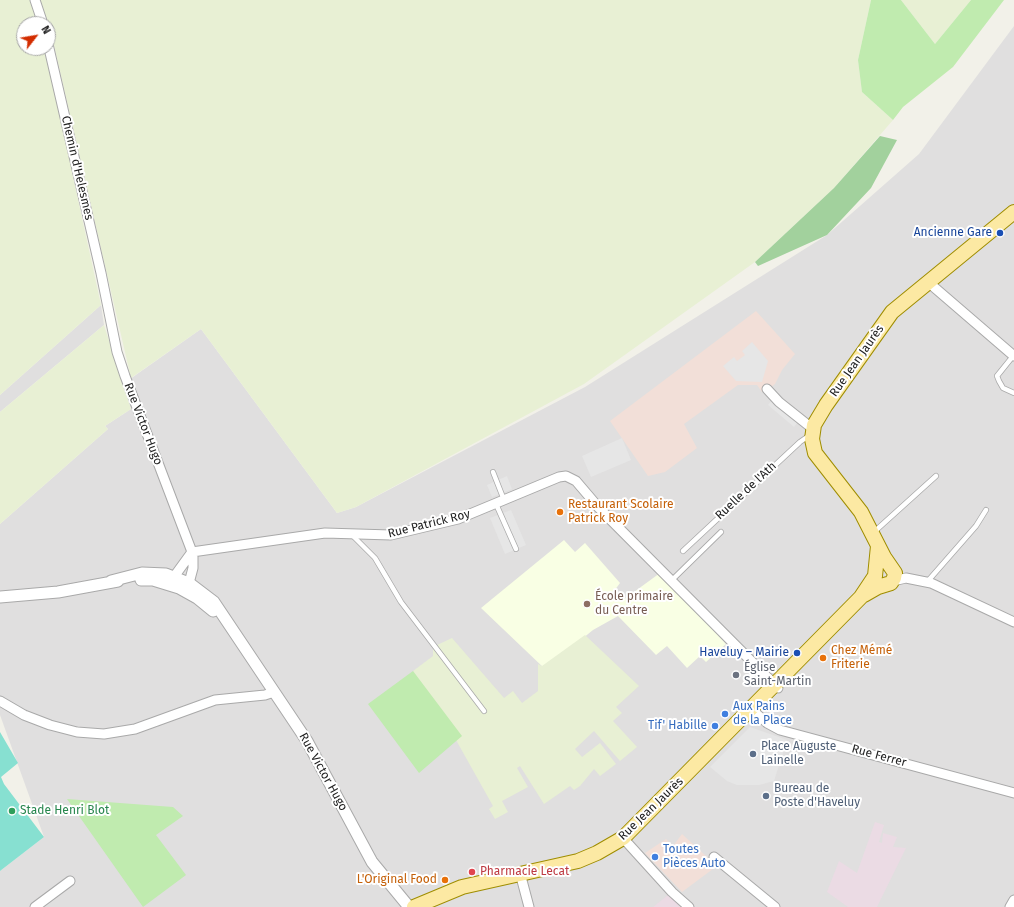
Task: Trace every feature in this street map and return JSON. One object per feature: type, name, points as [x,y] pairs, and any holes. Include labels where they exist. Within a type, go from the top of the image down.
[{"type":"main road","name":"Rue Jean Jaurès","points":[[812,432],[824,409],[888,318],[928,282],[1014,212]]},
{"type":"main road","points":[[812,432],[815,453],[861,512],[895,574],[882,578],[875,539]]},
{"type":"main road","name":"Rue Jean Jaurès","points":[[414,907],[462,887],[578,861],[623,838],[753,711],[792,668],[861,597],[882,578]]},
{"type":"street","points":[[35,0],[40,16]]},
{"type":"street","name":"Chemin d'Helesmes","points":[[51,56],[105,293]]},
{"type":"street","points":[[928,282],[1014,356]]},
{"type":"street","name":"Rue Victor Hugo","points":[[105,293],[117,352],[125,376],[192,552],[194,566],[181,582],[206,594],[219,607],[318,759],[372,862],[409,907]]},
{"type":"street","points":[[768,389],[779,402],[812,432]]},
{"type":"street","name":"Rue Patrick Roy","points":[[192,552],[320,534],[391,535],[458,519],[559,477],[566,476],[576,481],[599,508],[776,686]]},
{"type":"street","points":[[0,597],[58,592],[142,573],[156,573],[181,582],[182,564],[192,552]]},
{"type":"street","points":[[882,578],[906,578],[927,582],[1014,622]]},
{"type":"street","points":[[0,702],[24,715],[50,725],[77,732],[104,734],[135,729],[215,700],[264,695],[274,692]]},
{"type":"street","name":"Rue Ferrer","points":[[753,711],[767,723],[780,730],[1014,793]]},
{"type":"street","points":[[623,838],[672,892],[689,907]]},
{"type":"street","points":[[714,857],[775,907]]},
{"type":"street","points":[[520,873],[529,907]]},
{"type":"street","points":[[36,907],[70,881]]},
{"type":"street","points":[[1010,907],[1014,900]]},
{"type":"lane","points":[[1014,356],[997,376],[1004,388],[1014,392]]},
{"type":"lane","name":"Ruelle de l'Ath","points":[[683,551],[812,432]]},
{"type":"lane","points":[[493,472],[500,502],[516,550]]},
{"type":"lane","points":[[875,539],[884,525],[936,476]]},
{"type":"lane","points":[[927,582],[976,526],[986,510]]},
{"type":"lane","points":[[671,581],[721,532]]},
{"type":"lane","points":[[351,534],[375,558],[402,602],[484,711]]},
{"type":"shaded area","points":[[0,0],[31,0],[36,16],[16,16],[16,56],[47,56],[101,305],[0,395]]},
{"type":"shaded area","points":[[39,0],[871,0],[858,60],[862,92],[893,120],[834,188],[755,262],[584,384],[356,507],[337,513],[201,329],[131,378],[56,54],[56,16],[44,16]]},
{"type":"shaded area","points":[[901,0],[971,0],[935,44]]},
{"type":"shaded area","points":[[1014,26],[1014,907],[0,907],[0,871],[44,837],[0,715],[0,524],[108,429],[105,426],[131,409],[123,384],[201,329],[337,513],[356,507],[585,387],[827,235],[919,154]]},
{"type":"shaded area","points":[[101,305],[104,325],[0,412],[0,395]]},
{"type":"shaded area","points":[[756,311],[795,354],[782,370],[775,384],[770,388],[762,392],[757,385],[738,385],[684,424],[697,448],[665,472],[648,476],[610,421]]},
{"type":"shaded area","points":[[104,325],[131,409],[105,426],[108,429],[0,524],[0,412]]},
{"type":"shaded area","points":[[752,342],[768,361],[762,382],[736,381],[723,366],[734,357],[737,361],[745,355],[742,351]]},
{"type":"shaded area","points":[[772,400],[798,422],[794,427],[768,405]]},
{"type":"shaded area","points":[[622,438],[631,460],[591,477],[582,456]]},
{"type":"shaded area","points":[[507,476],[512,489],[492,497],[487,485]]},
{"type":"shaded area","points":[[511,510],[526,545],[505,554],[490,518]]},
{"type":"shaded area","name":"École primaire du Centre","points":[[564,540],[575,552],[585,543],[620,583],[609,598],[623,600],[660,573],[726,644],[706,662],[700,656],[687,668],[667,646],[656,655],[618,616],[593,630],[545,669],[481,608]]},
{"type":"shaded area","points":[[585,635],[639,686],[616,707],[622,713],[613,721],[637,747],[620,761],[594,731],[575,749],[582,757],[600,743],[616,764],[600,776],[594,769],[580,786],[574,790],[570,786],[544,804],[520,766],[517,768],[528,787],[502,801],[508,812],[495,819],[489,809],[493,806],[456,740],[413,671],[433,656],[433,647],[452,638],[504,698],[513,691],[522,703],[538,691],[538,664],[542,666]]},
{"type":"shaded area","name":"Place Auguste Lainelle","points":[[750,727],[787,740],[774,781],[759,785],[737,785],[727,781],[710,767]]},
{"type":"shaded area","name":"Stade Henri Blot","points":[[0,732],[18,763],[1,777],[4,784],[44,837],[0,871]]},
{"type":"shaded area","points":[[875,822],[884,825],[879,842],[882,843],[883,833],[897,837],[893,847],[906,848],[877,907],[848,907],[827,892],[839,861],[857,873]]},
{"type":"shaded area","points":[[682,834],[717,866],[682,892],[645,853],[666,839],[673,846]]},
{"type":"shaded area","points":[[668,895],[683,907],[653,907]]},
{"type":"green space","points":[[871,0],[901,0],[935,44],[971,0],[1004,0],[953,67],[903,107],[893,120],[862,92],[858,60]]},
{"type":"green space","points":[[880,136],[897,140],[871,188],[827,235],[758,266],[755,262],[834,188]]},
{"type":"green space","points":[[413,671],[462,736],[419,773],[368,704]]},
{"type":"green space","points":[[67,799],[173,807],[183,816],[156,835],[186,875],[143,907]]},
{"type":"place","name":"Ancienne Gare","points":[[1000,233]]},
{"type":"place","name":"Restaurant Scolaire Patrick Roy","points":[[560,512]]},
{"type":"place","name":"École primaire du Centre","points":[[587,604]]},
{"type":"place","name":"Haveluy – Mairie","points":[[797,653]]},
{"type":"place","name":"Chez Mémé Friterie","points":[[823,658]]},
{"type":"place","name":"Église Saint-Martin","points":[[736,675]]},
{"type":"place","name":"Aux Pains de la Place","points":[[725,714]]},
{"type":"place","name":"Tif' Habille","points":[[715,726]]},
{"type":"place","name":"Place Auguste Lainelle","points":[[753,754]]},
{"type":"place","name":"Bureau de Poste d'Haveluy","points":[[766,796]]},
{"type":"place","name":"Stade Henri Blot","points":[[12,811]]},
{"type":"place","name":"Toutes Pièces Auto","points":[[655,857]]},
{"type":"place","name":"Pharmacie Lecat","points":[[472,872]]},
{"type":"place","name":"L'Original Food","points":[[445,880]]}]
